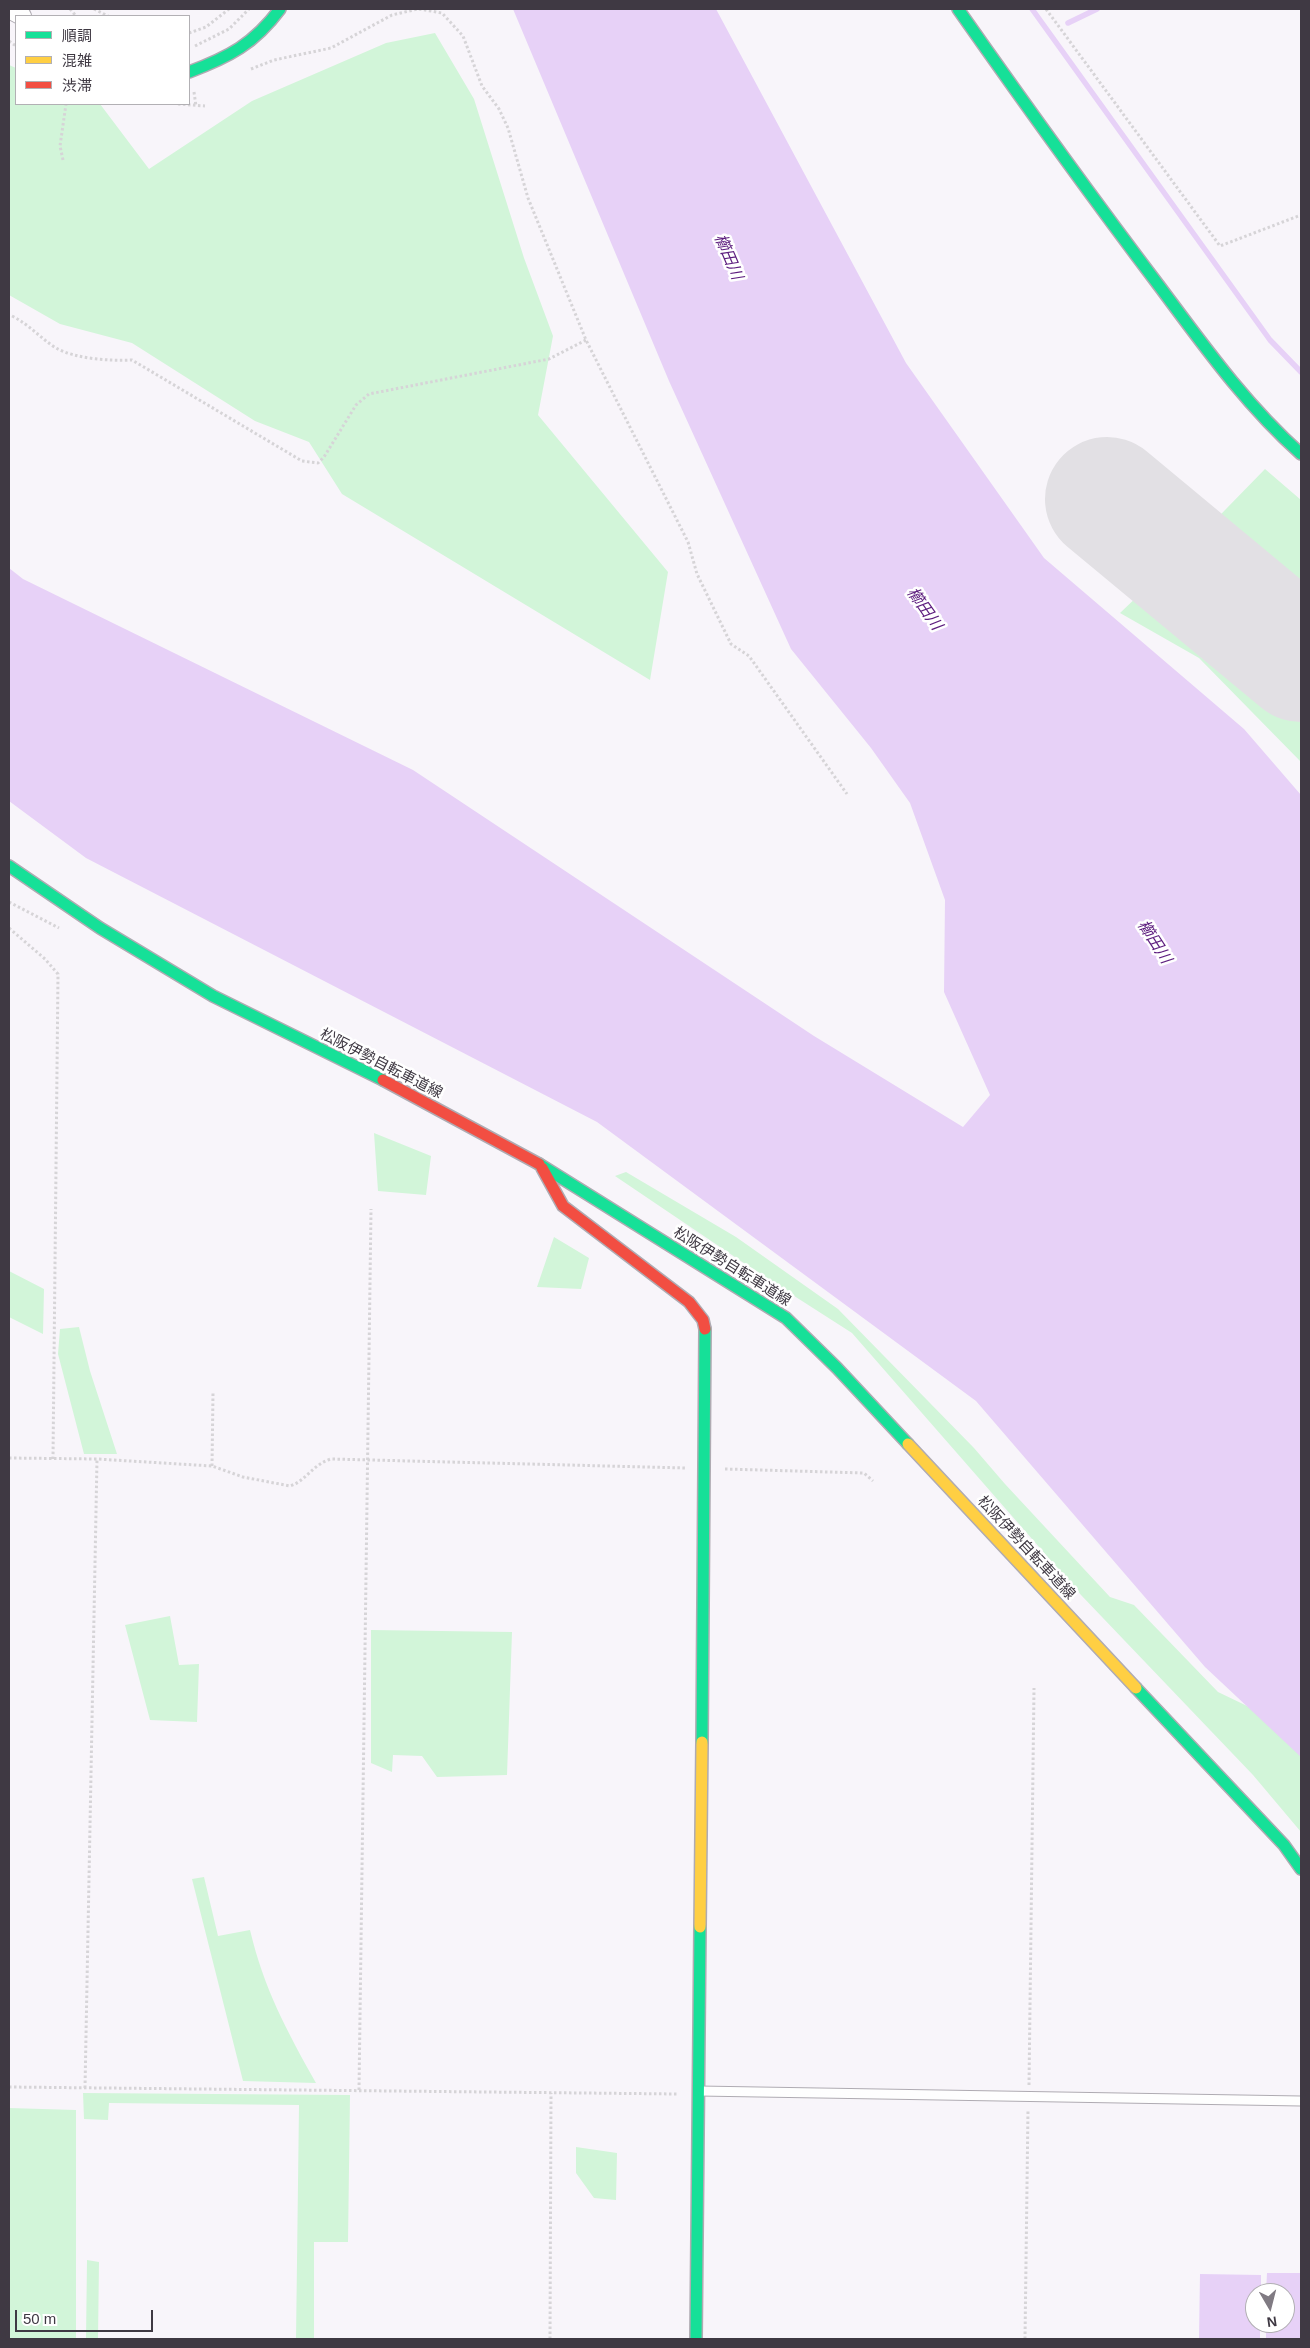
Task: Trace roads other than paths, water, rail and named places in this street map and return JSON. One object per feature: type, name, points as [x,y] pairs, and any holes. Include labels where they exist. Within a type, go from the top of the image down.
[{"type":"street","points":[[9,9],[20,15]]},
{"type":"street","points":[[190,72],[241,50],[264,31],[280,9]]},
{"type":"street","points":[[958,9],[1084,188],[1225,374],[1283,439],[1301,454]]},
{"type":"street","name":"松阪伊勢自転車道線","points":[[9,866],[100,928],[213,996],[375,1076],[542,1166],[786,1318],[843,1375],[1277,1837],[1301,1869]]},
{"type":"street","points":[[542,1166],[563,1206],[688,1302],[703,1320],[706,1337],[696,2339]]},
{"type":"lane","points":[[698,2092],[1301,2101]]},
{"type":"water","name":"櫛田川","points":[[513,9],[716,9],[906,363],[1044,558],[1244,729],[1301,795],[1301,1757],[1205,1667],[976,1401],[597,1122],[86,858],[9,801],[9,568],[23,579],[413,770],[814,1036],[963,1127],[990,1095],[944,992],[945,900],[910,803],[871,748],[791,649],[669,381]]},
{"type":"water","points":[[1267,2273],[1301,2273],[1301,2339],[1266,2339],[1266,2333],[1295,2333],[1295,2283],[1266,2283]]},
{"type":"water","points":[[1200,2274],[1261,2275],[1261,2283],[1245,2283],[1245,2333],[1260,2333],[1260,2339],[1199,2339]]},
{"type":"waterway","points":[[1032,9],[1270,340],[1301,372]]},
{"type":"waterway","points":[[1068,23],[1097,9]]}]
